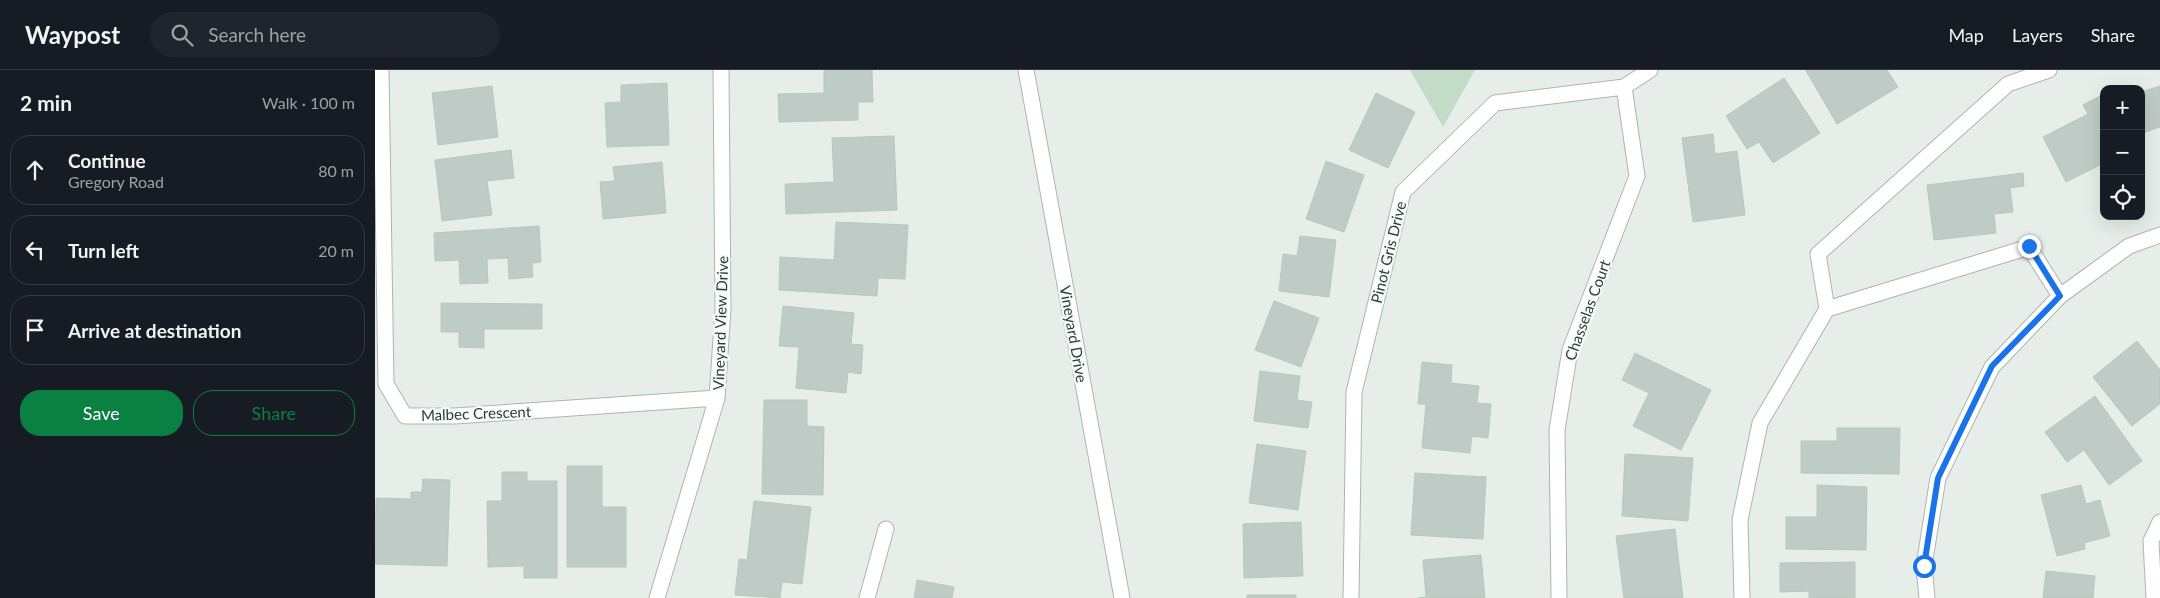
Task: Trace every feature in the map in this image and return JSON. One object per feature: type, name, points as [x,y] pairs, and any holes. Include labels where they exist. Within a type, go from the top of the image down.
[{"type":"street","name":"Malbec Crescent","points":[[381,70],[386,384],[405,416],[455,416],[717,398]]},
{"type":"street","name":"Vineyard View Drive","points":[[657,598],[717,398],[723,309],[721,70]]},
{"type":"street","name":"Vineyard Drive","points":[[1026,70],[1122,598]]},
{"type":"street","name":"Pinot Gris Drive","points":[[1351,598],[1354,392],[1403,192],[1495,103],[1624,87],[1650,70]]},
{"type":"street","points":[[1742,598],[1740,520],[1760,424],[1827,309],[1818,254],[2007,84],[2049,70]]},
{"type":"street","name":"Chasselas Court","points":[[1559,598],[1557,430],[1569,350],[1637,176],[1624,87]]},
{"type":"street","points":[[1927,598],[1924,566],[1938,478],[1992,366],[2060,296],[2129,246],[2160,235]]},
{"type":"street","points":[[1827,309],[2029,246],[2060,296]]},
{"type":"street","points":[[2154,598],[2151,541],[2160,522]]},
{"type":"street","points":[[867,598],[886,529]]},
{"type":"green space","points":[[1410,70],[1475,70],[1443,127]]},
{"type":"building","points":[[824,70],[872,70],[873,102],[858,102],[858,120],[779,122],[778,94],[824,93]]},
{"type":"building","points":[[1807,70],[1887,70],[1898,87],[1837,124]]},
{"type":"building","points":[[1784,78],[1820,133],[1773,163],[1759,142],[1747,149],[1726,116]]},
{"type":"building","points":[[667,83],[669,145],[607,147],[605,103],[621,102],[621,85]]},
{"type":"building","points":[[492,86],[498,137],[438,145],[432,93]]},
{"type":"building","points":[[2160,86],[2160,127],[2145,132],[2145,130],[2145,91]]},
{"type":"building","points":[[1376,93],[1415,112],[1388,168],[1349,150]]},
{"type":"building","points":[[2100,96],[2100,165],[2066,182],[2043,137],[2088,114],[2083,105]]},
{"type":"building","points":[[1713,134],[1715,154],[1737,151],[1745,215],[1693,222],[1682,138]]},
{"type":"building","points":[[894,136],[897,210],[786,214],[785,184],[834,182],[832,138]]},
{"type":"building","points":[[511,150],[514,178],[487,181],[492,215],[442,221],[435,160]]},
{"type":"building","points":[[1326,161],[1364,175],[1344,232],[1306,219]]},
{"type":"building","points":[[662,162],[666,213],[603,219],[600,182],[615,181],[613,167]]},
{"type":"building","points":[[2023,173],[2024,186],[2010,188],[2013,212],[1994,214],[1996,233],[1934,240],[1927,185]]},
{"type":"building","points":[[836,222],[908,225],[905,279],[878,278],[877,296],[779,290],[780,257],[834,260]]},
{"type":"building","points":[[539,226],[541,262],[532,263],[533,277],[509,279],[508,258],[487,259],[488,283],[460,284],[459,260],[435,261],[434,233]]},
{"type":"building","points":[[1300,236],[1336,240],[1329,297],[1279,291],[1283,254],[1297,256]]},
{"type":"building","points":[[1274,301],[1319,318],[1301,367],[1255,350]]},
{"type":"building","points":[[441,303],[542,304],[542,329],[484,329],[484,348],[459,347],[459,332],[441,332]]},
{"type":"building","points":[[783,306],[854,313],[851,344],[863,345],[861,374],[848,372],[846,393],[796,388],[799,347],[779,346]]},
{"type":"building","points":[[2137,341],[2160,370],[2160,404],[2132,426],[2093,377]]},
{"type":"building","points":[[1635,353],[1711,390],[1681,450],[1633,426],[1649,393],[1622,380]]},
{"type":"building","points":[[1422,362],[1452,365],[1451,383],[1479,386],[1477,403],[1491,404],[1488,438],[1472,436],[1470,453],[1422,448],[1426,404],[1418,404]]},
{"type":"building","points":[[1260,371],[1300,376],[1297,400],[1312,402],[1308,428],[1254,421]]},
{"type":"building","points":[[2095,396],[2142,461],[2109,485],[2084,450],[2067,462],[2045,432]]},
{"type":"building","points":[[764,400],[807,400],[807,426],[824,427],[823,495],[762,494]]},
{"type":"building","points":[[1837,428],[1900,428],[1899,474],[1801,473],[1801,441],[1837,441]]},
{"type":"building","points":[[1257,444],[1306,451],[1298,510],[1249,503]]},
{"type":"building","points":[[1625,454],[1693,458],[1688,521],[1622,516]]},
{"type":"building","points":[[567,466],[602,466],[602,507],[626,507],[626,567],[567,567]]},
{"type":"building","points":[[502,472],[527,472],[527,481],[557,481],[557,578],[524,578],[524,566],[488,567],[487,501],[502,501]]},
{"type":"building","points":[[1415,473],[1486,477],[1483,539],[1411,535]]},
{"type":"building","points":[[423,479],[450,480],[447,566],[375,564],[376,498],[411,499],[411,492],[422,492]]},
{"type":"building","points":[[1817,485],[1867,487],[1866,550],[1786,549],[1786,517],[1817,517]]},
{"type":"building","points":[[2081,485],[2086,504],[2100,500],[2110,536],[2084,543],[2085,549],[2057,556],[2041,495]]},
{"type":"building","points":[[754,501],[811,507],[802,584],[782,582],[780,598],[735,595],[739,559],[747,560]]},
{"type":"building","points":[[1301,522],[1303,576],[1244,578],[1243,524]]},
{"type":"building","points":[[1675,529],[1683,598],[1624,598],[1616,536]]},
{"type":"building","points":[[1481,555],[1485,598],[1419,598],[1426,597],[1423,560]]},
{"type":"building","points":[[1855,562],[1855,598],[1809,598],[1809,591],[1780,592],[1780,563]]},
{"type":"building","points":[[2046,571],[2095,576],[2093,598],[2043,598]]},
{"type":"building","points":[[917,580],[954,587],[952,598],[914,598]]},
{"type":"building","points":[[1247,595],[1296,595],[1296,598],[1247,598]]},
{"type":"route","points":[[1924,566],[1938,478],[1992,366],[2060,296],[2029,246]]}]
